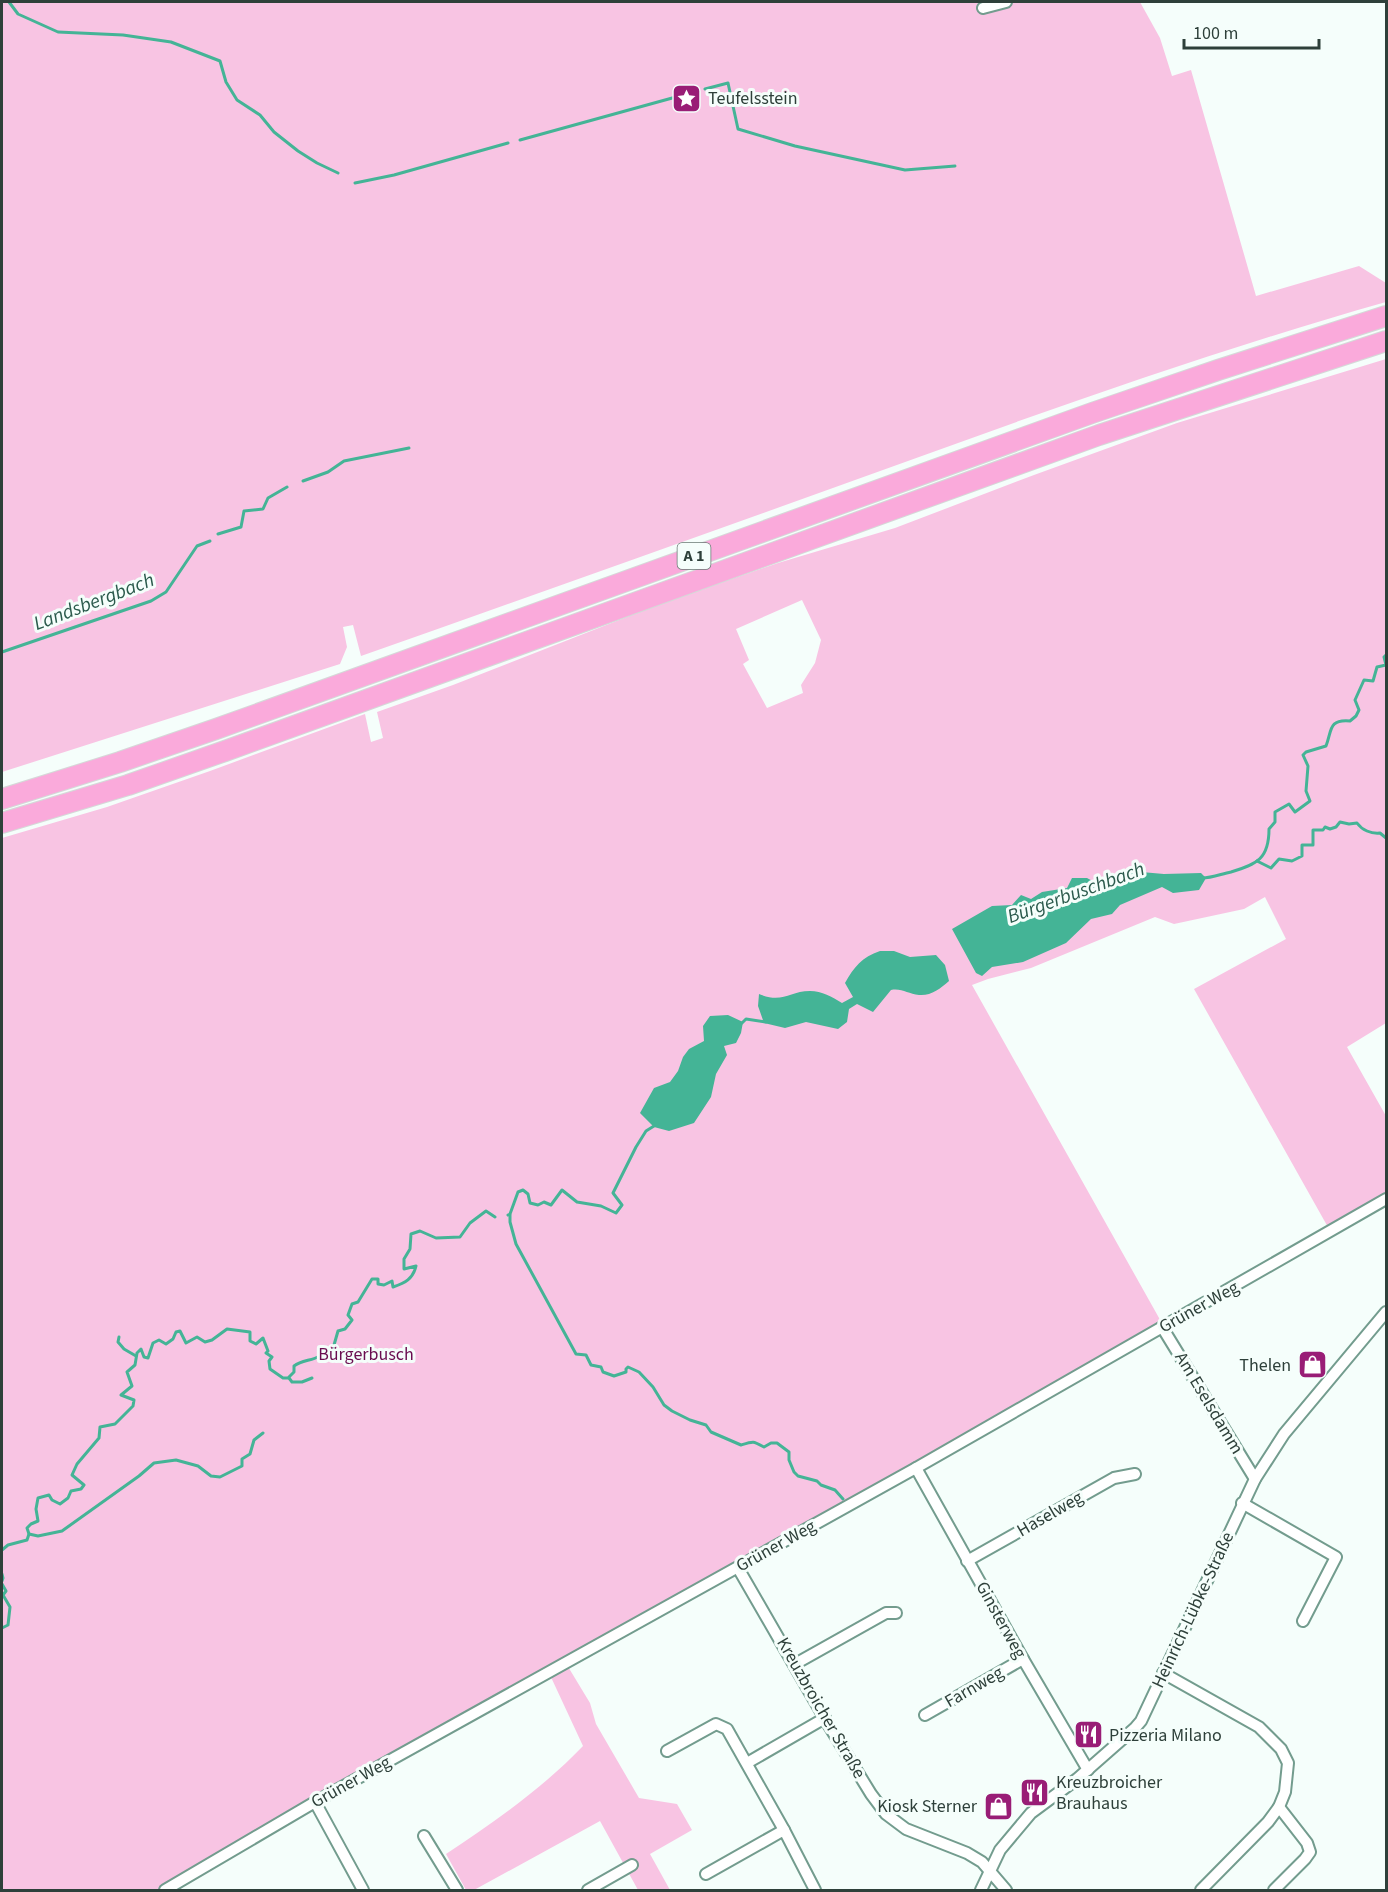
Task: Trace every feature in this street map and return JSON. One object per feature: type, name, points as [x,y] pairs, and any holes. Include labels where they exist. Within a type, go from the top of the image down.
[{"type":"highway","name":"A 1","points":[[2,799],[110,766],[216,729],[1092,413],[1386,316]]},
{"type":"highway","name":"A 1","points":[[2,823],[171,770],[1099,435],[1386,341]]},
{"type":"street","points":[[983,8],[1006,2]]},
{"type":"street","name":"Grüner Weg","points":[[165,1890],[315,1802],[916,1468],[1386,1199]]},
{"type":"street","name":"Heinrich-Lübke-Straße","points":[[981,1890],[1000,1850],[1031,1813],[1088,1770],[1135,1728],[1255,1479],[1284,1434],[1386,1312]]},
{"type":"street","name":"Am Eselsdamm","points":[[1162,1328],[1255,1479]]},
{"type":"street","name":"Ginsterweg","points":[[916,1468],[1088,1770]]},
{"type":"street","name":"Haselweg","points":[[968,1561],[1114,1478],[1135,1474]]},
{"type":"street","points":[[1242,1503],[1336,1557],[1303,1621]]},
{"type":"street","name":"Kreuzbroicher Straße","points":[[738,1568],[825,1718],[871,1794],[886,1814],[906,1829],[967,1853],[982,1862],[1006,1890]]},
{"type":"street","points":[[795,1664],[886,1613],[896,1613]]},
{"type":"street","name":"Farnweg","points":[[925,1715],[1023,1659]]},
{"type":"street","points":[[1163,1673],[1259,1727],[1281,1749],[1288,1763],[1285,1791],[1279,1807],[1268,1822],[1201,1890]]},
{"type":"street","points":[[747,1763],[825,1718]]},
{"type":"street","points":[[667,1750],[716,1724],[727,1729],[815,1890]]},
{"type":"street","points":[[315,1802],[363,1890]]},
{"type":"street","points":[[1279,1807],[1307,1843],[1310,1852],[1280,1888]]},
{"type":"street","points":[[706,1874],[784,1830]]},
{"type":"street","points":[[424,1836],[457,1890]]},
{"type":"street","points":[[588,1890],[632,1864]]},
{"type":"green space","points":[[2,2],[1140,2],[1160,38],[1172,76],[1191,70],[1256,296],[1359,266],[1386,283],[1386,302],[1249,343],[1114,388],[361,656],[353,625],[343,627],[347,647],[340,664],[2,772]]},
{"type":"green space","name":"Bürgerbusch","points":[[1386,359],[1386,1023],[1347,1047],[1386,1116],[1386,1194],[1329,1229],[1194,989],[1286,939],[1265,897],[1244,909],[1174,924],[1155,917],[1031,968],[972,985],[1163,1325],[156,1890],[2,1890],[2,838],[107,807],[365,714],[371,742],[383,738],[377,712],[453,685],[665,602],[778,563],[895,528],[1177,423]],"holes":[[[802,600],[821,640],[815,663],[801,685],[803,693],[767,708],[743,664],[749,660],[736,629]]]},
{"type":"green space","points":[[567,1665],[590,1703],[596,1724],[639,1798],[677,1804],[692,1830],[650,1854],[670,1890],[638,1890],[600,1821],[474,1890],[466,1890],[446,1854],[535,1790],[583,1746],[550,1675]]},
{"type":"water","points":[[1130,871],[1164,874],[1201,873],[1206,878],[1199,890],[1173,893],[1162,887],[1120,905],[1112,914],[1091,919],[1066,943],[1023,962],[992,967],[982,976],[976,973],[952,929],[992,906],[1012,905],[1021,895],[1031,899],[1042,892],[1067,888],[1072,878],[1087,878],[1098,884]]},
{"type":"water","points":[[880,951],[894,951],[910,957],[936,955],[945,965],[949,981],[935,991],[923,995],[891,990],[873,1012],[857,1004],[849,1009],[847,1022],[838,1029],[806,1022],[785,1028],[764,1023],[758,1006],[759,994],[774,998],[814,991],[842,1003],[853,997],[845,983],[852,972],[863,960]]},
{"type":"water","points":[[728,1015],[743,1022],[741,1033],[736,1043],[724,1046],[727,1055],[716,1074],[711,1097],[694,1123],[669,1131],[654,1127],[640,1113],[654,1088],[670,1082],[689,1049],[704,1041],[703,1026],[710,1016]]},
{"type":"waterway","points":[[9,2],[18,14],[58,32],[123,35],[171,42],[220,61],[226,82],[237,100],[260,115],[274,132],[298,151],[338,173]]},
{"type":"waterway","points":[[705,89],[728,83],[738,129],[795,146],[905,170],[955,166]]},
{"type":"waterway","points":[[520,140],[694,92]]},
{"type":"waterway","points":[[355,183],[394,175],[508,143]]},
{"type":"waterway","name":"Landsbergbach","points":[[303,481],[328,472],[344,461],[409,448]]},
{"type":"waterway","name":"Landsbergbach","points":[[218,534],[241,527],[244,511],[263,509],[268,498],[287,487]]},
{"type":"waterway","name":"Landsbergbach","points":[[2,652],[151,601],[166,592],[197,546],[210,541]]},
{"type":"waterway","name":"Bürgerbuschbach","points":[[1202,878],[1231,872],[1260,859],[1267,847],[1269,829],[1275,822],[1275,812],[1289,804],[1295,812],[1310,801],[1306,791],[1308,766],[1303,755],[1326,746],[1334,724],[1350,721],[1356,716],[1359,710],[1355,700],[1364,680],[1373,681],[1377,667],[1386,665],[1384,657],[1386,655]]},
{"type":"waterway","points":[[1257,861],[1271,868],[1279,859],[1292,861],[1302,856],[1302,845],[1313,845],[1313,830],[1323,830],[1325,827],[1330,829],[1336,827],[1340,822],[1357,823],[1364,830],[1380,833],[1386,838]]},
{"type":"waterway","name":"Bürgerbuschbach","points":[[742,1023],[746,1019],[766,1022]]},
{"type":"waterway","name":"Bürgerbuschbach","points":[[508,1215],[518,1192],[523,1190],[528,1194],[530,1203],[538,1205],[544,1202],[551,1205],[562,1190],[577,1202],[601,1206],[616,1213],[622,1205],[613,1193],[636,1147],[646,1131],[654,1126]]},
{"type":"waterway","name":"Bürgerbuschbach","points":[[2,1550],[8,1545],[27,1540],[29,1534],[27,1528],[38,1521],[36,1509],[38,1498],[49,1495],[52,1500],[60,1504],[68,1498],[71,1491],[81,1489],[84,1485],[72,1475],[77,1464],[99,1438],[100,1427],[115,1424],[133,1406],[134,1400],[121,1395],[132,1386],[127,1372],[135,1365],[137,1353],[141,1349],[144,1357],[148,1358],[153,1343],[159,1340],[166,1344],[173,1339],[176,1332],[180,1331],[186,1343],[197,1337],[205,1342],[212,1340],[227,1329],[250,1332],[250,1341],[256,1344],[263,1338],[268,1351],[266,1353],[272,1357],[269,1361],[270,1369],[283,1378],[288,1378],[294,1372],[294,1366],[297,1364],[317,1358],[328,1350],[332,1352],[338,1331],[345,1329],[352,1320],[348,1315],[352,1304],[358,1302],[372,1279],[378,1279],[378,1284],[384,1285],[392,1281],[393,1287],[411,1277],[416,1266],[404,1269],[404,1259],[410,1249],[411,1234],[420,1231],[436,1238],[460,1237],[470,1223],[486,1211],[495,1217]]},
{"type":"waterway","points":[[510,1215],[516,1244],[576,1354],[586,1355],[591,1365],[601,1367],[603,1372],[614,1376],[626,1372],[628,1367],[639,1372],[653,1387],[664,1405],[690,1420],[706,1425],[711,1432],[741,1445],[753,1442],[764,1447],[777,1443],[789,1452],[789,1460],[798,1476],[817,1481],[835,1490],[843,1499]]},
{"type":"waterway","points":[[119,1337],[118,1342],[124,1349],[136,1356]]},
{"type":"waterway","points":[[289,1378],[292,1382],[302,1382],[312,1378]]},
{"type":"waterway","points":[[29,1534],[38,1536],[62,1531],[154,1463],[176,1460],[198,1466],[211,1476],[220,1477],[242,1466],[242,1459],[250,1454],[254,1440],[263,1433]]},
{"type":"waterway","name":"Bürgerbuschbach","points":[[2,1574],[2,1581]]},
{"type":"waterway","name":"Bürgerbuschbach","points":[[2,1584],[6,1591],[3,1595],[10,1607],[8,1625],[2,1628]]},
{"type":"place","name":"Teufelsstein","points":[[687,98]]},
{"type":"place","name":"Thelen","points":[[1312,1365]]},
{"type":"place","name":"Pizzeria Milano","points":[[1088,1735]]},
{"type":"place","name":"Kreuzbroicher Brauhaus","points":[[1035,1792]]},
{"type":"place","name":"Kiosk Sterner","points":[[998,1806]]}]
